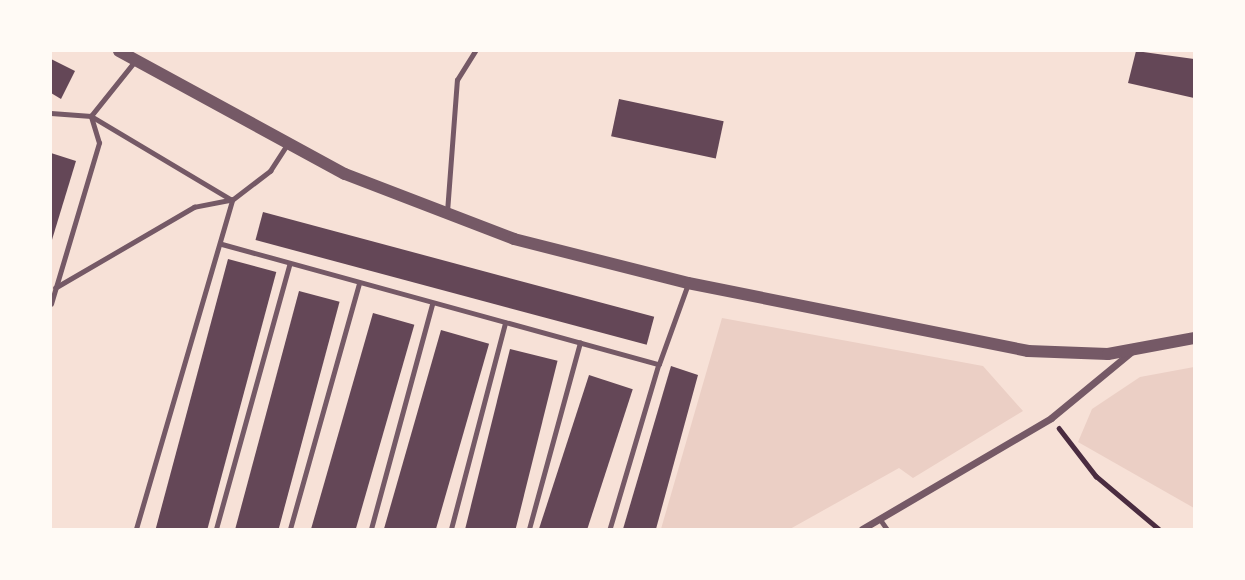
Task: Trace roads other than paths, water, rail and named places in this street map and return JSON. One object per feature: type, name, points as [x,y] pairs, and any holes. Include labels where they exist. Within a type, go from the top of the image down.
[{"type":"street","points":[[119,51],[287,145],[447,216],[688,283],[1028,351],[1132,352],[1194,338]]},
{"type":"street","points":[[862,529],[1051,418],[1132,352]]},
{"type":"lane","points":[[447,216],[457,80],[475,51]]},
{"type":"lane","points":[[91,116],[136,60]]},
{"type":"lane","points":[[51,113],[91,116],[232,201]]},
{"type":"lane","points":[[51,304],[99,143],[91,116]]},
{"type":"lane","points":[[55,288],[195,206],[232,201],[270,171],[287,145]]},
{"type":"lane","points":[[136,529],[222,244],[232,201]]},
{"type":"lane","points":[[222,244],[289,265],[659,364]]},
{"type":"lane","points":[[216,529],[289,265]]},
{"type":"lane","points":[[610,529],[659,364],[688,283]]},
{"type":"lane","points":[[290,529],[359,284]]},
{"type":"lane","points":[[370,529],[432,303]]},
{"type":"lane","points":[[451,529],[505,323]]},
{"type":"lane","points":[[529,529],[580,343]]},
{"type":"lane","points":[[879,519],[887,529]]}]
